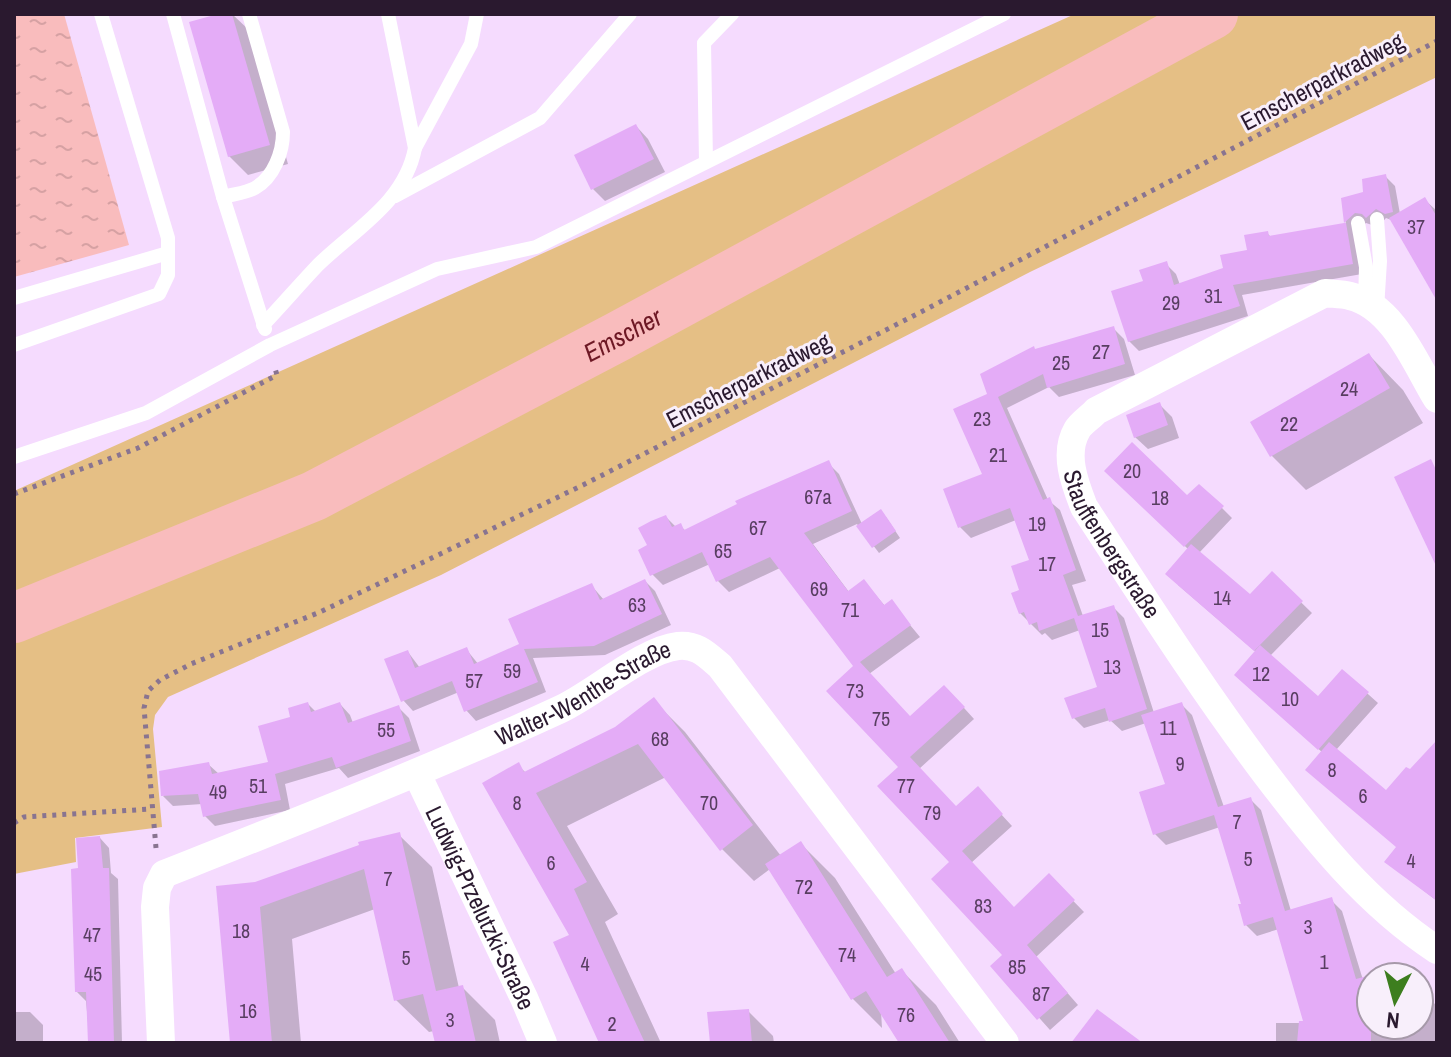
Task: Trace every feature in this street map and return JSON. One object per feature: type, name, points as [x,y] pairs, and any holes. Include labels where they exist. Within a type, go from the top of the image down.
[{"type":"street","name":"Stauffenbergstraße","points":[[1371,306],[1350,296],[1325,293],[1096,411],[1077,430],[1071,453],[1073,481],[1084,507],[1213,703],[1303,823],[1346,873],[1403,928],[1437,950]]},
{"type":"street","points":[[1371,306],[1400,337],[1437,399]]},
{"type":"street","name":"Walter-Wenthe-Straße","points":[[164,874],[417,774],[566,707],[651,655],[679,646],[701,649],[739,690],[1005,1043]]},
{"type":"street","name":"Ludwig-Przelutzki-Straße","points":[[417,774],[543,1043]]},
{"type":"street","points":[[161,1043],[155,907],[157,888],[164,874]]},
{"type":"lane","points":[[14,345],[159,294],[168,275],[168,238],[101,14]]},
{"type":"lane","points":[[173,14],[223,197],[270,345]]},
{"type":"lane","points":[[223,197],[256,188],[274,168],[283,149],[283,132],[249,14]]},
{"type":"lane","points":[[388,14],[415,148]]},
{"type":"lane","points":[[395,196],[412,165],[415,148],[471,44],[477,14]]},
{"type":"lane","points":[[263,325],[319,265],[395,196],[540,118],[630,14]]},
{"type":"lane","points":[[706,162],[704,43],[732,14]]},
{"type":"lane","points":[[14,457],[146,413],[270,345],[437,269],[536,247],[1004,14]]},
{"type":"lane","points":[[1371,306],[1380,261],[1377,219]]},
{"type":"lane","points":[[1358,223],[1371,306]]},
{"type":"lane","points":[[14,298],[168,253]]},
{"type":"path","name":"Emscherparkradweg","points":[[164,874],[156,846],[144,708],[148,691],[160,680],[191,664],[320,612],[583,485],[1437,41]]},
{"type":"path","points":[[14,823],[24,817],[152,809]]},
{"type":"shaded area","points":[[1075,14],[1437,14],[1437,77],[1030,272],[441,575],[168,697],[155,715],[153,729],[162,827],[75,838],[76,862],[14,874],[14,491]]},
{"type":"water","points":[[14,14],[64,14],[129,245],[14,277]]},
{"type":"building","points":[[218,14],[232,14],[270,145],[228,157],[189,22]]},
{"type":"building","points":[[636,124],[654,159],[591,190],[574,155]]},
{"type":"building","points":[[1386,174],[1393,212],[1385,214],[1376,209],[1366,218],[1355,213],[1344,223],[1341,198],[1363,192],[1362,179]]},
{"type":"building","points":[[1425,197],[1437,217],[1437,301],[1389,218]]},
{"type":"building","points":[[1346,223],[1353,264],[1233,285],[1240,306],[1128,342],[1111,291],[1143,281],[1139,270],[1167,261],[1174,285],[1223,268],[1220,255],[1247,250],[1244,235],[1268,231],[1269,236]]},
{"type":"building","points":[[1114,326],[1125,364],[1047,388],[1043,374],[998,397],[1043,500],[1050,497],[1076,570],[1063,575],[1078,616],[1114,605],[1147,709],[1109,722],[1105,708],[1072,719],[1064,698],[1097,687],[1074,618],[1039,631],[1037,622],[1029,625],[1024,612],[1019,614],[1011,593],[1019,590],[1011,566],[1029,560],[1010,508],[958,528],[943,489],[982,474],[953,409],[987,394],[980,374],[1034,346],[1035,349]]},
{"type":"building","points":[[1369,353],[1390,388],[1270,457],[1250,422]]},
{"type":"building","points":[[1160,402],[1168,425],[1134,438],[1126,415]]},
{"type":"building","points":[[1132,442],[1187,495],[1199,484],[1224,506],[1184,547],[1104,471]]},
{"type":"building","points":[[1431,459],[1437,472],[1437,568],[1394,477]]},
{"type":"building","points":[[829,460],[852,511],[804,533],[848,591],[864,579],[884,605],[892,599],[911,625],[860,662],[910,716],[944,685],[965,707],[910,757],[956,806],[978,786],[1003,814],[962,851],[1014,907],[1049,873],[1075,900],[1027,945],[1068,993],[1037,1020],[990,966],[1002,955],[931,879],[949,862],[877,786],[898,767],[826,691],[853,666],[770,557],[716,582],[702,552],[650,576],[638,550],[647,545],[638,528],[651,521],[666,515],[672,527],[681,523],[684,530],[737,504],[735,501]]},
{"type":"building","points":[[881,509],[896,531],[872,548],[856,526]]},
{"type":"building","points":[[1191,544],[1250,594],[1272,571],[1303,601],[1254,651],[1165,574]]},
{"type":"building","points":[[645,579],[662,614],[594,646],[524,649],[538,682],[464,712],[452,681],[401,702],[384,659],[408,650],[415,668],[467,647],[474,664],[519,644],[508,619],[592,583],[600,600]]},
{"type":"building","points":[[1260,645],[1318,696],[1342,669],[1369,692],[1318,750],[1234,675]]},
{"type":"building","points":[[654,697],[753,825],[720,851],[638,744],[536,793],[587,882],[574,889],[645,1043],[599,1043],[553,942],[569,935],[482,783],[519,762],[524,772],[615,727]]},
{"type":"building","points":[[308,702],[311,712],[340,702],[348,723],[399,705],[411,741],[336,768],[332,757],[275,774],[281,800],[203,817],[198,794],[161,796],[159,771],[209,762],[212,774],[268,762],[258,726],[290,717],[288,708]]},
{"type":"building","points":[[1182,702],[1218,807],[1251,797],[1285,911],[1332,897],[1355,976],[1355,1041],[1371,1043],[1297,1043],[1299,1021],[1303,1021],[1273,917],[1244,926],[1238,904],[1241,904],[1214,815],[1153,835],[1139,792],[1165,784],[1141,715]]},
{"type":"building","points":[[1437,740],[1437,901],[1384,862],[1396,847],[1305,770],[1329,742],[1386,790],[1406,767],[1410,769]]},
{"type":"building","points":[[400,832],[436,991],[463,985],[476,1043],[435,1043],[423,994],[394,1001],[364,869],[260,907],[272,1043],[230,1043],[216,886],[255,882],[359,845],[358,842]]},
{"type":"building","points":[[100,836],[103,868],[109,868],[114,1043],[88,1043],[86,992],[75,992],[71,869],[78,868],[76,838]]},
{"type":"building","points":[[801,841],[887,977],[902,968],[950,1043],[899,1043],[866,991],[851,1000],[765,864]]},
{"type":"building","points":[[749,1009],[752,1043],[710,1043],[707,1012]]},
{"type":"building","points":[[1097,1009],[1143,1043],[1071,1043]]},
{"type":"waterway","name":"Emscher","points":[[14,618],[314,496],[619,336],[1213,14]]}]
